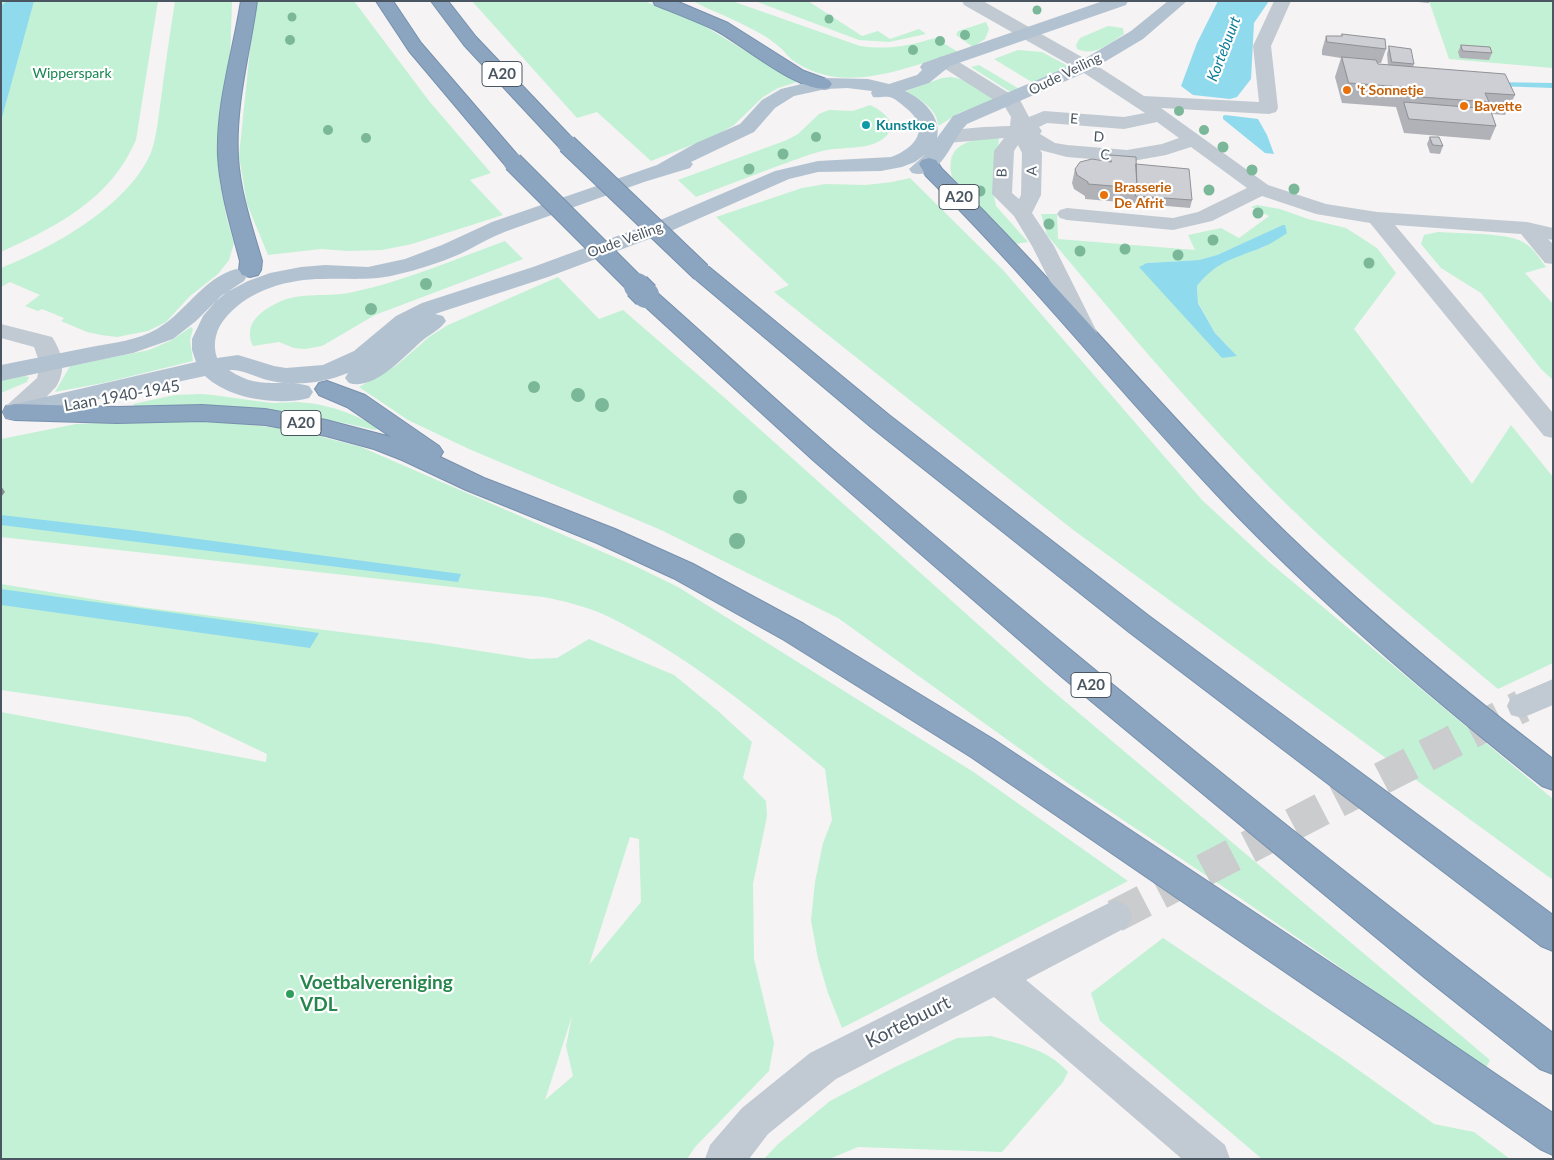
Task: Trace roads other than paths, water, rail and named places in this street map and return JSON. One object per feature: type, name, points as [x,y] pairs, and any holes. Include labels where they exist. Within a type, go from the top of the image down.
[{"type":"highway","points":[[248,280],[251,261],[235,198],[228,142],[231,110],[249,1]]},
{"type":"highway","name":"A20","points":[[384,1],[415,47],[512,162],[646,295],[822,454],[1072,669],[1436,965],[1553,1056]]},
{"type":"highway","name":"A20","points":[[440,1],[470,41],[567,144],[701,272],[880,421],[1123,612],[1553,934]]},
{"type":"highway","points":[[661,1],[722,27],[798,75],[823,84]]},
{"type":"highway","name":"A20","points":[[916,164],[952,208],[991,229],[1086,332],[1189,449],[1258,521],[1384,637],[1553,777]]},
{"type":"highway","name":"A20","points":[[327,389],[356,401],[392,424],[474,484]]},
{"type":"highway","name":"A20","points":[[8,414],[117,415],[202,413],[293,422],[326,428],[382,443],[441,467],[474,484],[606,536],[683,571],[810,642],[982,748],[1394,1026],[1553,1136]]},
{"type":"main road","points":[[870,85],[910,75],[1120,1]]},
{"type":"main road","name":"Oude Veiling","points":[[410,327],[440,319],[474,305],[529,276],[721,203],[763,194],[814,173],[874,179],[938,156],[960,120],[1008,101],[1085,66],[1137,35],[1179,1]]},
{"type":"main road","points":[[1,373],[52,364],[152,340],[176,327],[224,283],[366,266],[392,270],[450,250],[479,234],[665,168],[713,156],[748,144],[769,130],[786,109],[805,98],[822,94],[841,93],[868,97],[924,79],[945,62]]},
{"type":"main road","points":[[665,168],[704,147],[747,128],[770,102],[776,98],[800,88],[823,84],[870,85],[889,90],[911,102],[921,111],[927,122],[928,133],[926,139],[916,151],[916,164]]},
{"type":"main road","points":[[248,280],[222,307],[207,328],[202,348],[205,358],[219,374],[256,390],[291,393],[327,389],[362,376],[377,368],[410,327]]},
{"type":"main road","points":[[219,374],[238,362],[273,374],[301,376],[326,372],[362,356],[410,327]]},
{"type":"main road","name":"Laan 1940-1945","points":[[8,414],[115,401],[210,380],[219,374]]},
{"type":"street","points":[[970,1],[1085,66],[1140,101],[1261,188],[1323,210],[1377,218],[1527,228],[1553,234]]},
{"type":"street","points":[[1140,101],[1269,108],[1262,46],[1283,1]]},
{"type":"street","points":[[945,62],[1008,101]]},
{"type":"street","name":"A","points":[[1008,101],[1013,104],[1020,117],[1020,130],[1032,153],[1031,195],[1022,213]]},
{"type":"street","name":"E","points":[[1020,130],[1044,117],[1124,123],[1160,116]]},
{"type":"street","name":"D","points":[[948,137],[977,132],[1020,130],[1124,139],[1141,138],[1177,128]]},
{"type":"street","name":"C","points":[[1020,130],[1049,147],[1067,151],[1127,156],[1166,149],[1193,140]]},
{"type":"street","name":"B","points":[[1020,130],[1004,151],[1002,194],[1022,213],[1043,246],[1086,332]]},
{"type":"street","points":[[1067,214],[1173,224],[1205,217],[1261,188]]},
{"type":"street","points":[[1377,218],[1553,430]]},
{"type":"street","points":[[1527,228],[1553,258]]},
{"type":"street","points":[[1,331],[44,342],[52,364],[48,382],[8,414]]},
{"type":"street","points":[[1522,706],[1553,691]]},
{"type":"street","name":"Kortebuurt","points":[[724,1159],[755,1121],[823,1066],[1115,916]]},
{"type":"street","points":[[997,976],[1211,1159]]},
{"type":"water","points":[[7,1],[34,1],[1,121],[1,6]]},
{"type":"water","points":[[1218,1],[1269,1],[1254,23],[1251,79],[1237,97],[1230,99],[1193,95],[1181,86],[1197,43]]},
{"type":"water","points":[[1225,115],[1258,119],[1267,135],[1274,154],[1265,153],[1223,119]]},
{"type":"water","points":[[1285,225],[1287,233],[1266,246],[1219,265],[1197,286],[1198,303],[1215,333],[1237,356],[1222,358],[1139,267],[1147,263],[1199,260],[1217,255]]},
{"type":"water","points":[[1,515],[131,530],[461,574],[458,582],[1,525]]},
{"type":"water","points":[[1,589],[319,633],[310,648],[1,605]]},
{"type":"waterway","points":[[1495,84],[1553,86]]},
{"type":"tunnel","points":[[1115,916],[1522,706]]},
{"type":"place","name":"'t Sonnetje","points":[[1347,90]]},
{"type":"place","name":"Bavette","points":[[1464,106]]},
{"type":"place","name":"Kunstkoe","points":[[866,125]]},
{"type":"place","name":"Brasserie De Afrit","points":[[1104,195]]},
{"type":"place","name":"Voetbalvereniging VDL","points":[[290,994]]},
{"type":"park label","name":"Wipperspark","points":[[72,73]]}]
